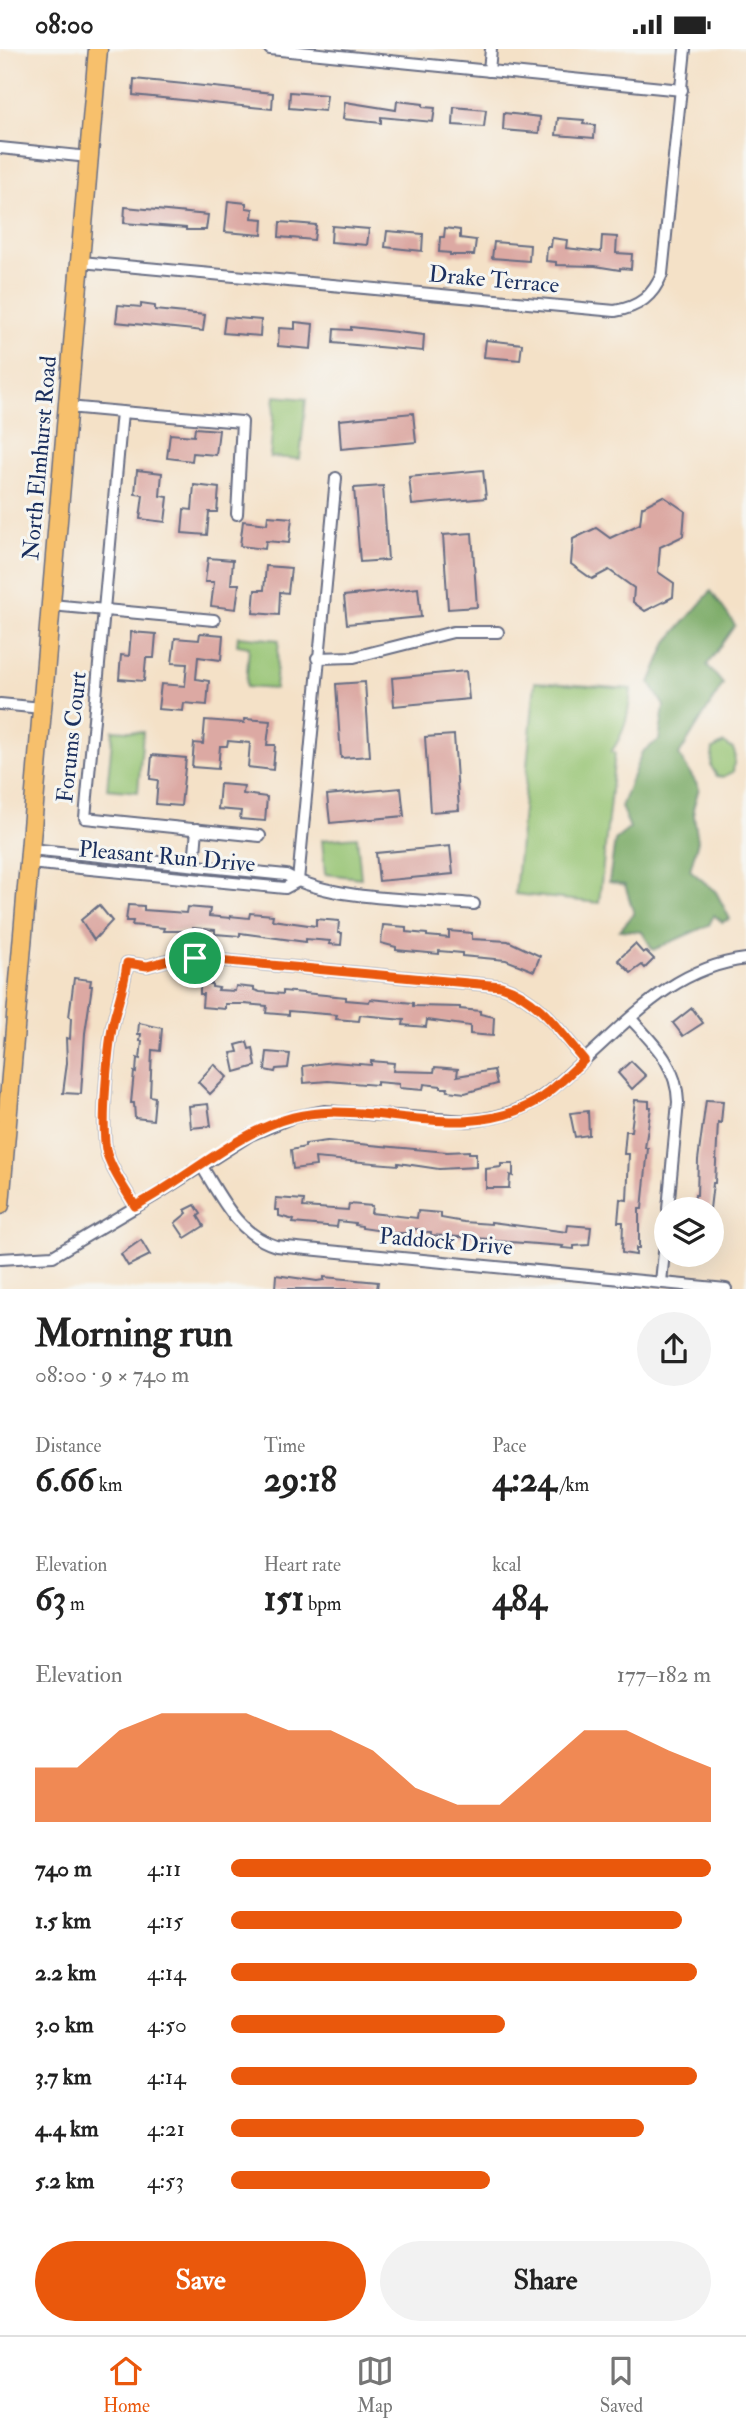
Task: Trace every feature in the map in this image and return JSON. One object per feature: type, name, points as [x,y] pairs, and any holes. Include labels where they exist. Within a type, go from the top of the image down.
[{"type":"main road","name":"North Elmhurst Road","points":[[0,1205],[98,49]]},
{"type":"street","points":[[270,49],[682,90]]},
{"type":"street","points":[[489,71],[491,49]]},
{"type":"street","name":"Drake Terrace","points":[[81,262],[603,310],[625,309],[645,300],[662,274],[685,49]]},
{"type":"street","points":[[0,148],[89,157]]},
{"type":"street","points":[[68,407],[242,422],[237,514]]},
{"type":"street","name":"Forums Court","points":[[122,412],[85,818],[260,836]]},
{"type":"street","points":[[298,881],[335,478]]},
{"type":"street","points":[[51,605],[214,620]]},
{"type":"street","points":[[317,658],[354,657],[453,632],[498,632]]},
{"type":"street","points":[[0,704],[42,708]]},
{"type":"street","points":[[194,865],[197,829]]},
{"type":"street","name":"Pleasant Run Drive","points":[[30,856],[285,888],[298,881]]},
{"type":"street","name":"Pleasant Run Drive","points":[[30,856],[194,865],[286,874],[298,881],[350,894],[474,904]]},
{"type":"street","points":[[135,1206],[107,1155],[104,1127],[112,1036],[115,1015],[125,985],[127,963],[147,966],[176,958],[195,958],[501,986],[530,999],[584,1060]]},
{"type":"street","points":[[0,1259],[53,1256],[266,1128],[307,1114],[324,1111],[351,1112],[449,1122],[496,1117],[535,1102],[556,1087],[665,990],[693,973],[721,963],[746,959]]},
{"type":"street","points":[[631,1019],[666,1058],[677,1085],[678,1102],[669,1197]]},
{"type":"street","name":"Paddock Drive","points":[[201,1165],[235,1219],[256,1238],[276,1246],[726,1289]]},
{"type":"street","points":[[661,1282],[663,1267]]},
{"type":"green space","points":[[275,396],[306,399],[300,459],[270,457]]},
{"type":"green space","points":[[711,591],[735,625],[707,665],[723,684],[679,755],[699,788],[693,809],[698,841],[690,870],[716,892],[730,919],[722,922],[714,915],[709,925],[653,950],[642,932],[620,930],[634,914],[625,885],[609,882],[615,840],[630,828],[621,807],[642,752],[659,740],[664,706],[650,683],[667,642]]},
{"type":"green space","points":[[238,636],[279,640],[275,689],[246,687],[249,647],[237,645]]},
{"type":"green space","points":[[535,682],[631,689],[626,722],[611,752],[615,753],[599,903],[515,894]]},
{"type":"green space","points":[[113,730],[143,732],[138,792],[107,789]]},
{"type":"green space","points":[[724,743],[733,749],[735,754],[733,772],[723,777],[717,776],[711,766],[713,749]]},
{"type":"green space","points":[[357,837],[361,878],[325,874],[322,840]]},
{"type":"building","points":[[134,79],[273,93],[272,109],[133,95]]},
{"type":"building","points":[[290,92],[327,95],[325,111],[289,108]]},
{"type":"building","points":[[397,101],[435,108],[433,122],[381,117],[381,123],[343,119],[345,102],[396,110]]},
{"type":"building","points":[[454,107],[486,110],[484,127],[453,125]]},
{"type":"building","points":[[504,113],[540,117],[539,133],[503,130]]},
{"type":"building","points":[[558,118],[584,120],[583,124],[595,125],[594,138],[556,135]]},
{"type":"building","points":[[228,201],[246,203],[246,208],[253,209],[252,218],[263,219],[262,235],[225,232]]},
{"type":"building","points":[[125,207],[208,215],[206,230],[124,223]]},
{"type":"building","points":[[280,222],[316,225],[314,240],[279,237]]},
{"type":"building","points":[[332,226],[369,229],[367,245],[331,242]]},
{"type":"building","points":[[445,228],[460,230],[460,238],[476,240],[474,255],[439,252],[440,237],[444,237]]},
{"type":"building","points":[[387,231],[423,234],[422,251],[385,247]]},
{"type":"building","points":[[602,236],[617,237],[616,253],[632,254],[631,269],[556,265],[556,262],[546,261],[547,247],[551,247],[552,238],[567,240],[566,248],[601,252]]},
{"type":"building","points":[[494,242],[530,245],[529,261],[492,258]]},
{"type":"building","points":[[141,304],[155,306],[155,310],[205,315],[203,331],[116,322],[118,305],[141,307]]},
{"type":"building","points":[[225,317],[261,320],[260,336],[223,333]]},
{"type":"building","points":[[295,322],[313,324],[311,349],[278,346],[279,328],[295,329]]},
{"type":"building","points":[[351,327],[424,335],[423,351],[333,343],[334,329],[351,330]]},
{"type":"building","points":[[486,340],[522,344],[520,360],[484,357]]},
{"type":"building","points":[[413,413],[416,442],[341,449],[339,420]]},
{"type":"building","points":[[195,428],[219,430],[216,455],[193,453],[192,461],[167,458],[170,434],[194,436]]},
{"type":"building","points":[[137,470],[162,473],[160,496],[168,497],[165,522],[140,519],[143,495],[135,494]]},
{"type":"building","points":[[483,470],[486,498],[412,505],[409,477]]},
{"type":"building","points":[[194,485],[219,488],[217,512],[209,512],[207,535],[182,533],[184,509],[192,510]]},
{"type":"building","points":[[383,486],[388,560],[360,562],[354,488]]},
{"type":"building","points":[[663,496],[685,511],[683,536],[660,547],[658,572],[674,583],[673,597],[645,611],[633,602],[634,588],[609,570],[592,579],[571,564],[573,539],[596,528],[610,538],[640,524],[642,507]]},
{"type":"building","points":[[268,516],[292,518],[289,543],[266,541],[265,549],[240,546],[243,521],[267,524]]},
{"type":"building","points":[[472,533],[477,607],[448,609],[443,535]]},
{"type":"building","points":[[208,558],[233,560],[231,584],[239,584],[236,609],[211,606],[214,582],[205,582]]},
{"type":"building","points":[[266,566],[291,568],[288,593],[280,592],[279,615],[253,613],[255,590],[264,590]]},
{"type":"building","points":[[418,588],[421,617],[347,624],[344,596]]},
{"type":"building","points":[[131,632],[156,634],[154,658],[146,658],[144,681],[119,679],[121,655],[129,656]]},
{"type":"building","points":[[200,633],[223,635],[221,660],[198,657],[196,679],[209,681],[207,705],[184,703],[183,711],[158,709],[161,684],[185,686],[187,664],[172,663],[175,638],[199,640]]},
{"type":"building","points":[[466,671],[469,699],[394,706],[392,678]]},
{"type":"building","points":[[365,682],[370,756],[341,758],[336,684]]},
{"type":"building","points":[[245,719],[270,721],[267,745],[275,745],[273,770],[248,767],[250,743],[228,741],[227,746],[220,746],[218,769],[192,767],[194,743],[203,744],[205,720],[244,723]]},
{"type":"building","points":[[454,735],[459,810],[430,812],[425,737]]},
{"type":"building","points":[[152,755],[186,758],[181,806],[156,804],[158,780],[150,779]]},
{"type":"building","points":[[220,784],[244,786],[243,794],[267,797],[265,821],[240,819],[241,811],[218,809]]},
{"type":"building","points":[[401,788],[404,816],[330,823],[327,795]]},
{"type":"building","points":[[450,846],[453,874],[379,881],[376,853]]},
{"type":"building","points":[[99,905],[112,921],[94,940],[81,920]]},
{"type":"building","points":[[128,905],[144,906],[144,910],[186,913],[187,907],[210,909],[209,916],[230,918],[249,918],[250,913],[273,915],[272,920],[316,926],[316,919],[339,921],[341,945],[329,944],[330,941],[306,939],[306,942],[240,933],[240,936],[215,934],[215,930],[193,928],[193,931],[163,931],[164,928],[132,925],[133,921],[126,921]]},
{"type":"building","points":[[383,925],[406,927],[406,932],[449,938],[449,931],[472,933],[472,939],[508,941],[540,956],[534,971],[506,960],[462,956],[462,953],[396,950],[396,947],[381,943]]},
{"type":"building","points":[[635,944],[643,953],[646,951],[654,959],[645,968],[642,965],[631,973],[618,960]]},
{"type":"building","points":[[74,978],[91,980],[92,986],[85,1033],[81,1094],[63,1093],[67,1063],[66,1038],[70,1039],[69,1017]]},
{"type":"building","points":[[200,983],[212,984],[212,987],[219,988],[218,990],[235,991],[236,986],[254,988],[260,992],[283,994],[283,991],[346,997],[346,1000],[369,1002],[370,999],[413,1003],[413,1006],[460,1007],[494,1017],[493,1036],[470,1034],[470,1026],[427,1020],[426,1027],[403,1025],[404,1020],[360,1015],[359,1021],[336,1019],[337,1015],[289,1011],[289,1015],[266,1013],[267,1006],[225,1004],[225,1009],[202,1007]]},
{"type":"building","points":[[692,1008],[703,1023],[683,1036],[673,1023]]},
{"type":"building","points":[[139,1023],[162,1028],[160,1051],[152,1050],[150,1096],[155,1097],[153,1120],[135,1118],[134,1103],[131,1103],[134,1072],[136,1073],[137,1058],[140,1059],[142,1041],[141,1034],[138,1034]]},
{"type":"building","points":[[247,1042],[249,1049],[253,1048],[256,1066],[235,1072],[231,1053],[238,1052],[236,1045]]},
{"type":"building","points":[[267,1052],[290,1054],[288,1068],[276,1069],[275,1072],[265,1070]]},
{"type":"building","points":[[371,1061],[394,1063],[393,1071],[434,1072],[435,1067],[458,1069],[457,1076],[494,1070],[497,1084],[465,1093],[424,1084],[423,1090],[399,1088],[399,1084],[377,1082],[377,1085],[328,1081],[304,1083],[303,1066],[333,1062],[371,1065]]},
{"type":"building","points":[[631,1061],[646,1076],[632,1089],[618,1073]]},
{"type":"building","points":[[214,1064],[227,1077],[210,1094],[198,1082]]},
{"type":"building","points":[[635,1100],[649,1101],[651,1107],[645,1148],[648,1148],[642,1209],[639,1209],[639,1248],[636,1248],[636,1255],[622,1253],[623,1222],[618,1222],[620,1199],[627,1200],[629,1154],[624,1154],[626,1131],[631,1131]]},
{"type":"building","points":[[706,1100],[723,1101],[721,1123],[718,1122],[715,1183],[711,1197],[695,1197]]},
{"type":"building","points":[[208,1104],[211,1126],[191,1128],[189,1106]]},
{"type":"building","points":[[588,1111],[589,1135],[575,1137],[570,1113]]},
{"type":"building","points":[[327,1141],[447,1152],[469,1151],[476,1153],[476,1167],[439,1169],[398,1163],[315,1158],[316,1166],[293,1169],[291,1150],[305,1147],[305,1144]]},
{"type":"building","points":[[501,1164],[513,1164],[509,1188],[486,1188],[486,1169],[501,1167]]},
{"type":"building","points":[[276,1198],[304,1200],[303,1207],[348,1210],[349,1204],[372,1206],[371,1213],[417,1218],[418,1211],[441,1213],[441,1218],[464,1222],[491,1222],[567,1232],[568,1225],[591,1227],[589,1245],[574,1246],[574,1249],[562,1248],[563,1246],[431,1235],[431,1232],[408,1228],[407,1233],[383,1233],[362,1228],[355,1223],[338,1221],[337,1227],[293,1223],[294,1220],[279,1216],[279,1210],[275,1210]]},
{"type":"building","points":[[195,1205],[204,1226],[185,1238],[175,1223],[187,1213],[185,1210]]},
{"type":"building","points":[[141,1240],[150,1255],[128,1266],[121,1254]]},
{"type":"building","points":[[276,1275],[317,1281],[324,1280],[324,1277],[378,1282],[377,1289],[275,1289]]},
{"type":"route","points":[[176,958],[195,958],[501,986],[530,999],[584,1060],[556,1087],[535,1102],[489,1119],[449,1122],[324,1111],[280,1121],[250,1135],[135,1206],[107,1155],[104,1127],[112,1036],[115,1015],[125,985],[127,963],[147,966],[176,958]]}]
